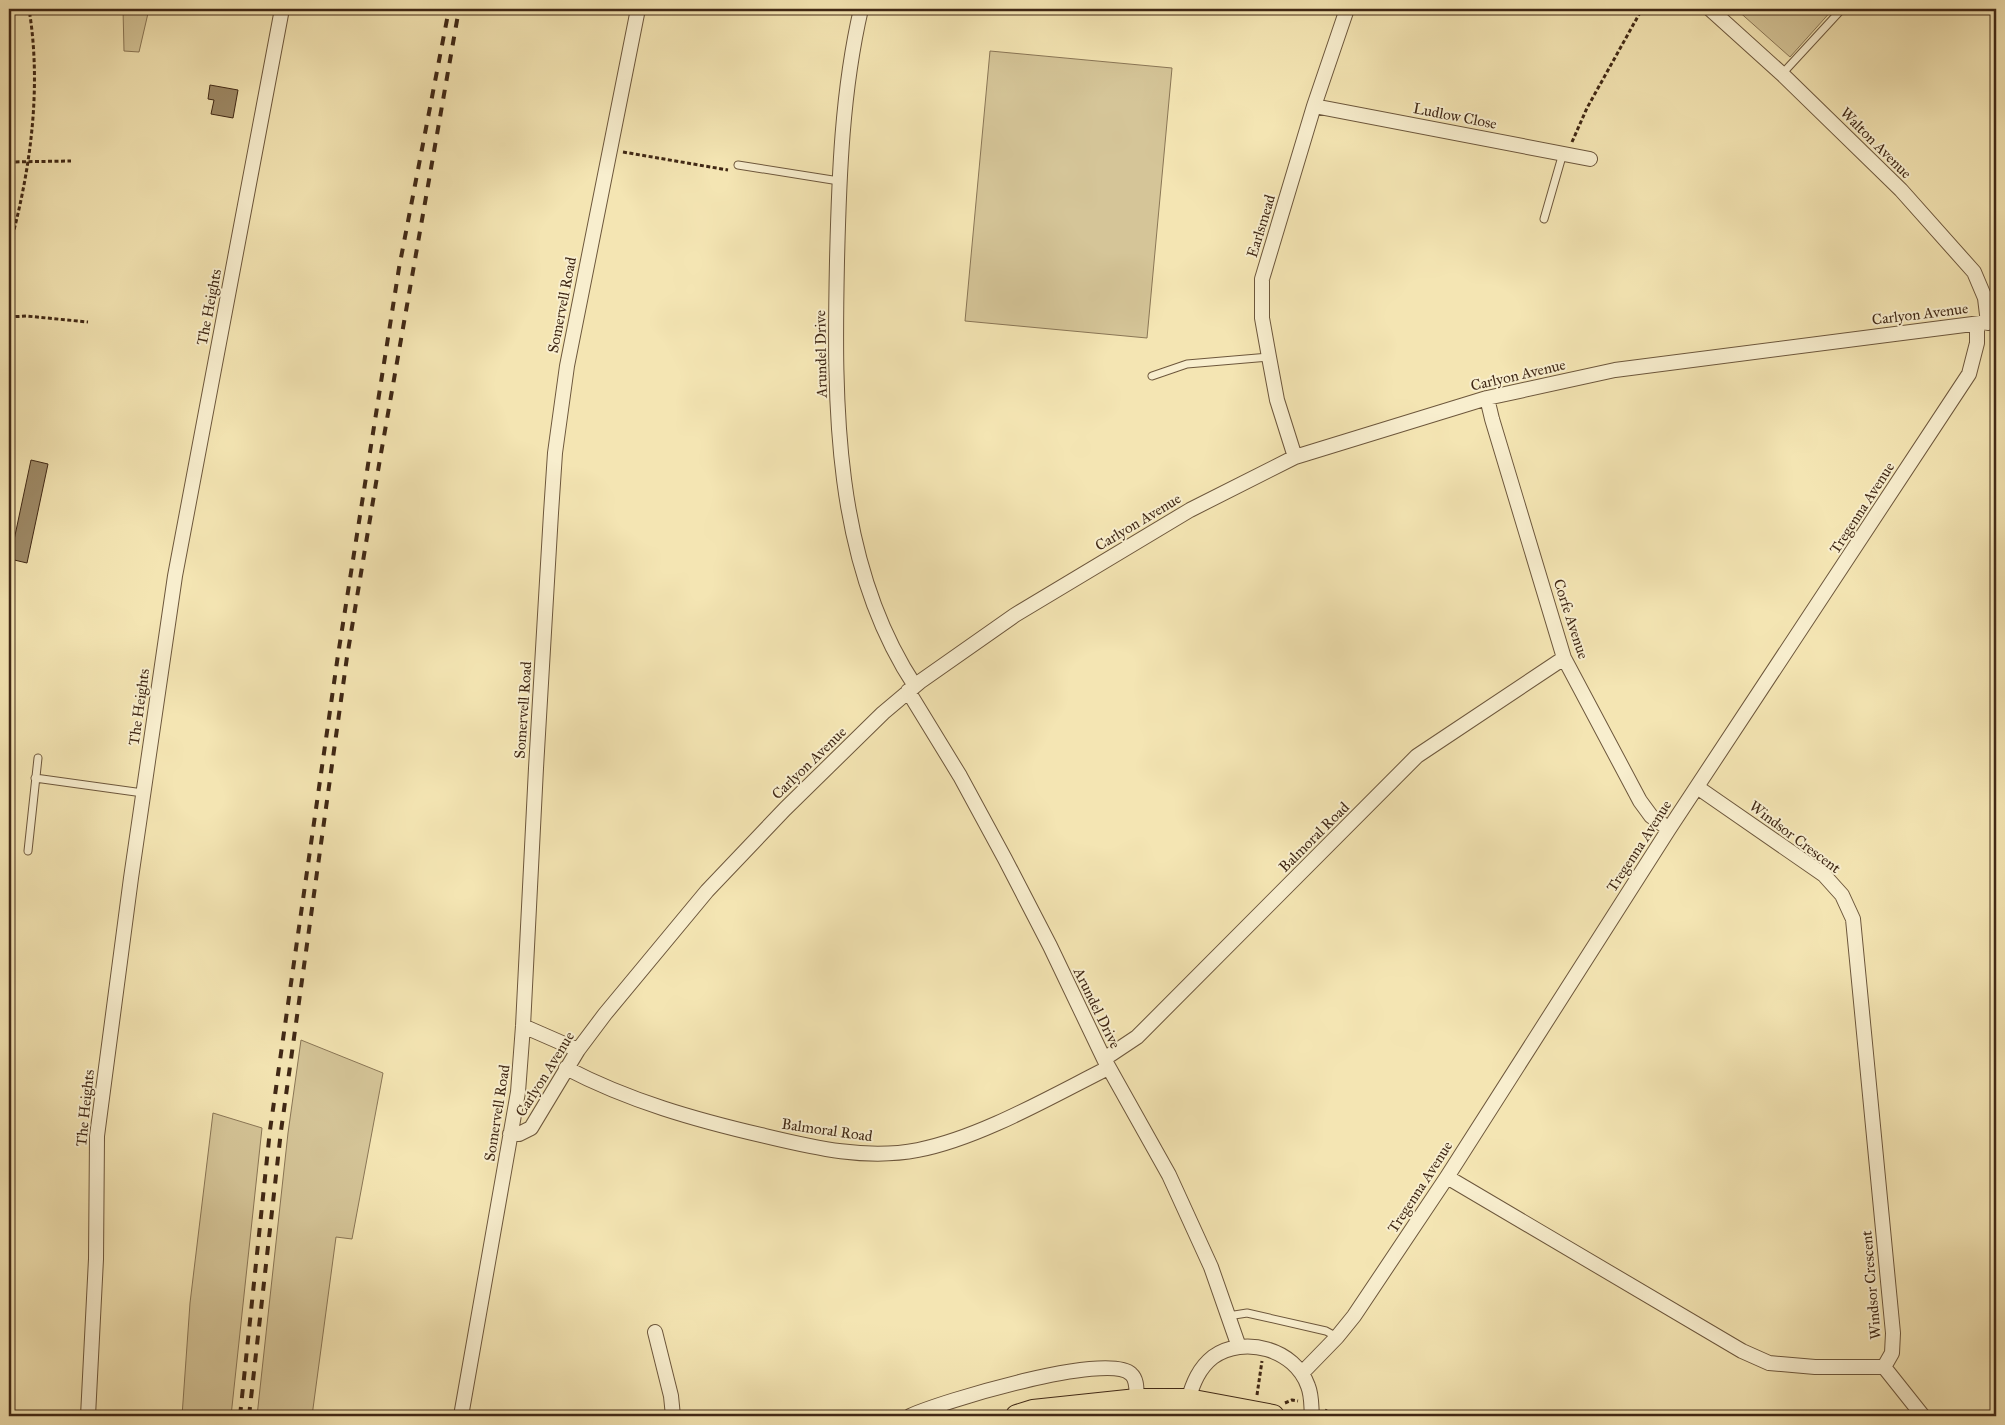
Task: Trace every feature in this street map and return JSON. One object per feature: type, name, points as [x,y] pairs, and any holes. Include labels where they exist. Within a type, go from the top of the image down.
[{"type":"main road","points":[[1017,1416],[1033,1412],[1137,1400],[1188,1400],[1273,1416]]},
{"type":"street","name":"The Heights","points":[[88,1416],[96,1259],[96,1136],[143,793],[175,576],[282,9]]},
{"type":"street","name":"Somervell Road","points":[[461,1416],[518,1092],[524,1026],[536,768],[555,453],[567,366],[638,9]]},
{"type":"street","name":"Arundel Drive","points":[[861,9],[850,65],[839,181],[836,321],[841,450],[845,485],[859,555],[880,620],[912,689],[1000,850],[1050,946],[1106,1064],[1169,1175],[1185,1208],[1211,1267],[1239,1347]]},
{"type":"street","name":"Earlsmead","points":[[1295,457],[1277,400],[1269,357],[1262,318],[1262,279],[1314,106],[1347,9]]},
{"type":"street","name":"Walton Avenue","points":[[1710,9],[1782,74],[1901,190],[1974,272],[1985,298],[1987,323]]},
{"type":"street","name":"Ludlow Close","points":[[1314,106],[1590,159]]},
{"type":"street","name":"Carlyon Avenue","points":[[510,1134],[518,1134],[531,1128],[566,1068],[604,1014],[707,891],[785,809],[882,713],[912,689],[1023,610],[1190,510],[1295,457],[1487,398],[1615,370],[1987,323]]},
{"type":"street","name":"Tregenna Avenue","points":[[1302,1373],[1337,1337],[1354,1316],[1447,1176],[1668,829],[1969,374],[1977,343],[1987,323]]},
{"type":"street","name":"Corfe Avenue","points":[[1487,398],[1564,658],[1640,801],[1651,816],[1668,829]]},
{"type":"street","name":"Balmoral Road","points":[[566,1068],[608,1089],[636,1100],[704,1121],[816,1148],[883,1154],[920,1150],[960,1138],[1008,1118],[1106,1064],[1137,1037],[1417,756],[1564,658]]},
{"type":"street","name":"Windsor Crescent","points":[[1697,787],[1824,875],[1842,896],[1853,919],[1893,1333],[1892,1353],[1884,1367]]},
{"type":"street","points":[[524,1026],[578,1050]]},
{"type":"street","points":[[1447,1176],[1742,1351],[1769,1363],[1815,1367],[1884,1367],[1923,1416]]},
{"type":"street","points":[[655,1332],[671,1396],[673,1416]]},
{"type":"street","points":[[1188,1400],[1200,1370],[1213,1358],[1229,1349],[1239,1347],[1263,1348],[1283,1357],[1302,1373],[1311,1395],[1312,1416]]},
{"type":"street","points":[[910,1416],[922,1410],[985,1391],[1053,1374],[1080,1370],[1118,1369],[1131,1373],[1135,1380],[1137,1400]]},
{"type":"lane","points":[[1782,74],[1842,9]]},
{"type":"lane","points":[[1544,219],[1565,153]]},
{"type":"lane","points":[[738,165],[839,181]]},
{"type":"lane","points":[[1152,376],[1187,364],[1269,357]]},
{"type":"lane","points":[[28,851],[38,758]]},
{"type":"lane","points":[[35,778],[143,793]]},
{"type":"lane","points":[[1228,1316],[1248,1313],[1326,1331],[1337,1337]]},
{"type":"path","points":[[9,232],[14,230],[31,144],[34,87],[33,31],[29,9]]},
{"type":"path","points":[[1565,153],[1587,108],[1642,9]]},
{"type":"path","points":[[610,150],[728,170],[738,165]]},
{"type":"path","points":[[9,162],[70,162]]},
{"type":"path","points":[[9,317],[26,316],[88,322]]},
{"type":"path","points":[[1256,1400],[1263,1348]]},
{"type":"shaded area","points":[[123,9],[149,9],[139,52],[124,51]]},
{"type":"shaded area","points":[[1736,9],[1833,9],[1790,57]]},
{"type":"shaded area","points":[[990,51],[1172,68],[1147,338],[965,321]]},
{"type":"shaded area","points":[[301,1040],[383,1073],[352,1239],[336,1237],[312,1416],[257,1416],[288,1133]]},
{"type":"shaded area","points":[[213,1113],[262,1128],[231,1416],[182,1416],[190,1303]]},
{"type":"building","points":[[210,85],[238,90],[233,118],[211,114],[214,100],[208,99]]},
{"type":"building","points":[[31,460],[48,464],[27,563],[10,559]]},
{"type":"railway","points":[[240,1416],[270,1130],[338,655],[399,268],[449,9]]},
{"type":"railway","points":[[249,1416],[281,1131],[347,657],[459,9]]}]
